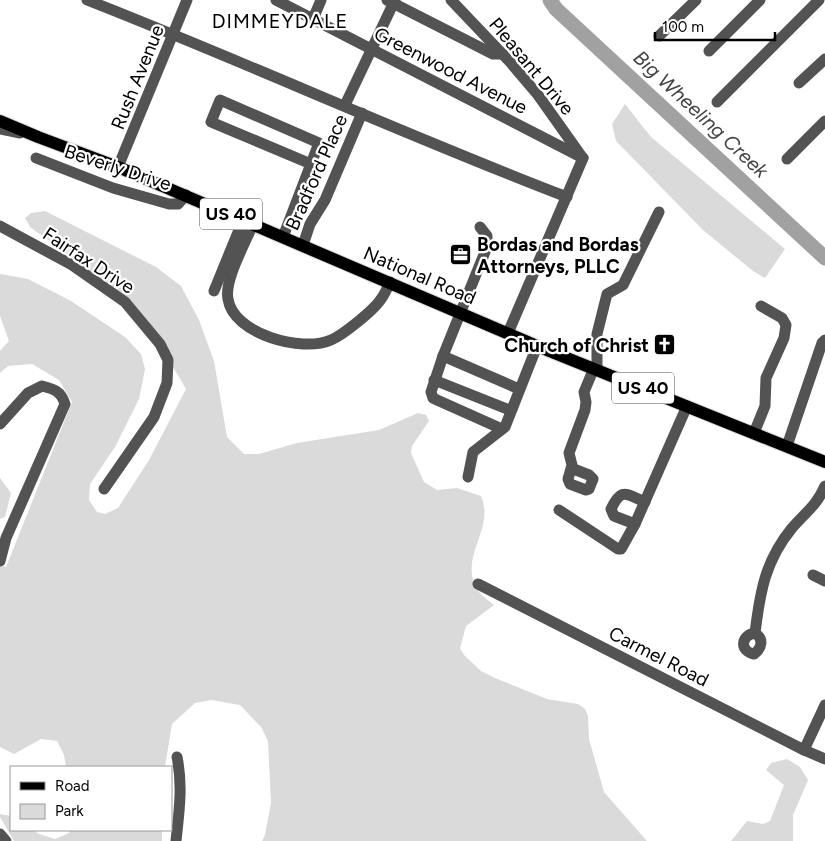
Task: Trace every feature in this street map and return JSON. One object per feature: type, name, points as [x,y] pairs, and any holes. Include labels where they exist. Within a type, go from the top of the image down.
[{"type":"main road","name":"National Road","points":[[0,120],[38,137],[118,167],[537,346],[825,462]]},
{"type":"street","points":[[87,0],[362,112],[492,168],[567,197]]},
{"type":"street","name":"Rush Avenue","points":[[118,167],[187,0]]},
{"type":"street","name":"Greenwood Avenue","points":[[276,0],[583,158]]},
{"type":"street","points":[[313,19],[321,0]]},
{"type":"street","name":"Pleasant Drive","points":[[451,0],[503,54],[538,95],[583,158]]},
{"type":"street","points":[[659,36],[696,0]]},
{"type":"street","points":[[709,51],[760,0]]},
{"type":"street","points":[[717,102],[819,0]]},
{"type":"street","points":[[345,105],[392,1],[493,54],[503,54]]},
{"type":"street","points":[[799,83],[825,59]]},
{"type":"street","points":[[283,237],[311,164],[319,142],[220,100],[211,122],[311,164]]},
{"type":"street","name":"Bradford Place","points":[[303,245],[310,224],[325,200],[362,112]]},
{"type":"street","points":[[787,158],[825,121]]},
{"type":"street","points":[[0,129],[38,137]]},
{"type":"street","name":"Beverly Drive","points":[[36,158],[113,188],[169,204],[178,204],[186,196]]},
{"type":"street","points":[[508,333],[583,158]]},
{"type":"street","points":[[571,468],[569,453],[586,410],[584,392],[595,368],[597,334],[607,294],[623,285],[659,212]]},
{"type":"street","points":[[248,222],[228,284],[228,299],[232,313],[253,330],[275,339],[308,346],[332,340],[365,315],[381,300],[390,282]]},
{"type":"street","points":[[214,291],[248,222]]},
{"type":"street","name":"Fairfax Drive","points":[[0,226],[72,265],[125,302],[160,344],[168,360],[167,383],[154,417],[104,489]]},
{"type":"street","points":[[480,227],[487,236],[487,247],[443,356],[431,392],[433,398],[502,429]]},
{"type":"street","points":[[754,433],[765,406],[766,378],[784,338],[786,325],[782,318],[761,306]]},
{"type":"street","points":[[786,446],[822,343],[825,340]]},
{"type":"street","points":[[468,477],[473,452],[505,427],[537,346]]},
{"type":"street","points":[[443,356],[519,389]]},
{"type":"street","points":[[434,380],[507,409],[512,409]]},
{"type":"street","points":[[0,424],[28,393],[35,389],[42,386],[56,390],[62,396],[65,404],[6,538],[0,561]]},
{"type":"street","points":[[559,510],[618,549],[621,549],[635,524],[687,406]]},
{"type":"street","points":[[755,632],[760,595],[772,558],[793,526],[822,498],[825,486]]},
{"type":"street","points":[[635,524],[614,516],[611,509],[620,494],[625,494],[645,502]]},
{"type":"street","points":[[813,575],[825,581]]},
{"type":"street","name":"Carmel Road","points":[[478,584],[825,759]]},
{"type":"street","points":[[804,750],[825,705]]},
{"type":"street","points":[[176,841],[181,797],[178,757]]},
{"type":"street","points":[[0,834],[6,841]]},
{"type":"green space","points":[[625,104],[651,137],[785,249],[765,278],[753,271],[703,230],[616,141],[612,124]]},
{"type":"green space","points":[[45,211],[156,267],[181,286],[199,320],[214,361],[227,437],[244,454],[259,454],[297,443],[379,430],[418,413],[426,415],[429,421],[412,446],[411,453],[424,482],[437,490],[457,488],[481,496],[484,508],[482,530],[472,563],[472,574],[476,589],[494,605],[466,626],[460,648],[464,655],[481,671],[495,678],[547,699],[578,704],[585,709],[588,716],[589,739],[604,792],[647,841],[262,841],[265,835],[271,803],[268,741],[261,727],[240,705],[211,700],[195,703],[172,724],[165,766],[66,766],[64,755],[57,741],[41,739],[14,754],[0,747],[0,565],[6,567],[72,402],[59,380],[32,364],[8,366],[0,373],[0,351],[9,341],[0,316],[0,274],[28,279],[71,301],[125,337],[141,354],[145,369],[139,399],[115,447],[90,484],[89,500],[97,512],[105,514],[118,508],[149,460],[186,389],[148,325],[127,298],[30,227],[25,218],[31,213]]},
{"type":"green space","points":[[0,478],[11,493],[5,517],[0,519]]},
{"type":"green space","points":[[787,759],[800,767],[808,780],[793,815],[793,841],[731,841],[747,821],[763,824],[770,821],[784,785],[766,770],[771,763]]},
{"type":"green space","points":[[0,814],[10,816],[10,831],[34,831],[55,839],[70,831],[162,831],[162,841],[14,841]]},
{"type":"waterway","name":"Big Wheeling Creek","points":[[550,0],[556,9],[825,258]]},
{"type":"place","name":"Bordas and Bordas Attorneys, PLLC","points":[[461,255]]},
{"type":"place","name":"Church of Christ","points":[[665,345]]},
{"type":"district","name":"DIMMEYDALE","points":[[280,21]]}]
